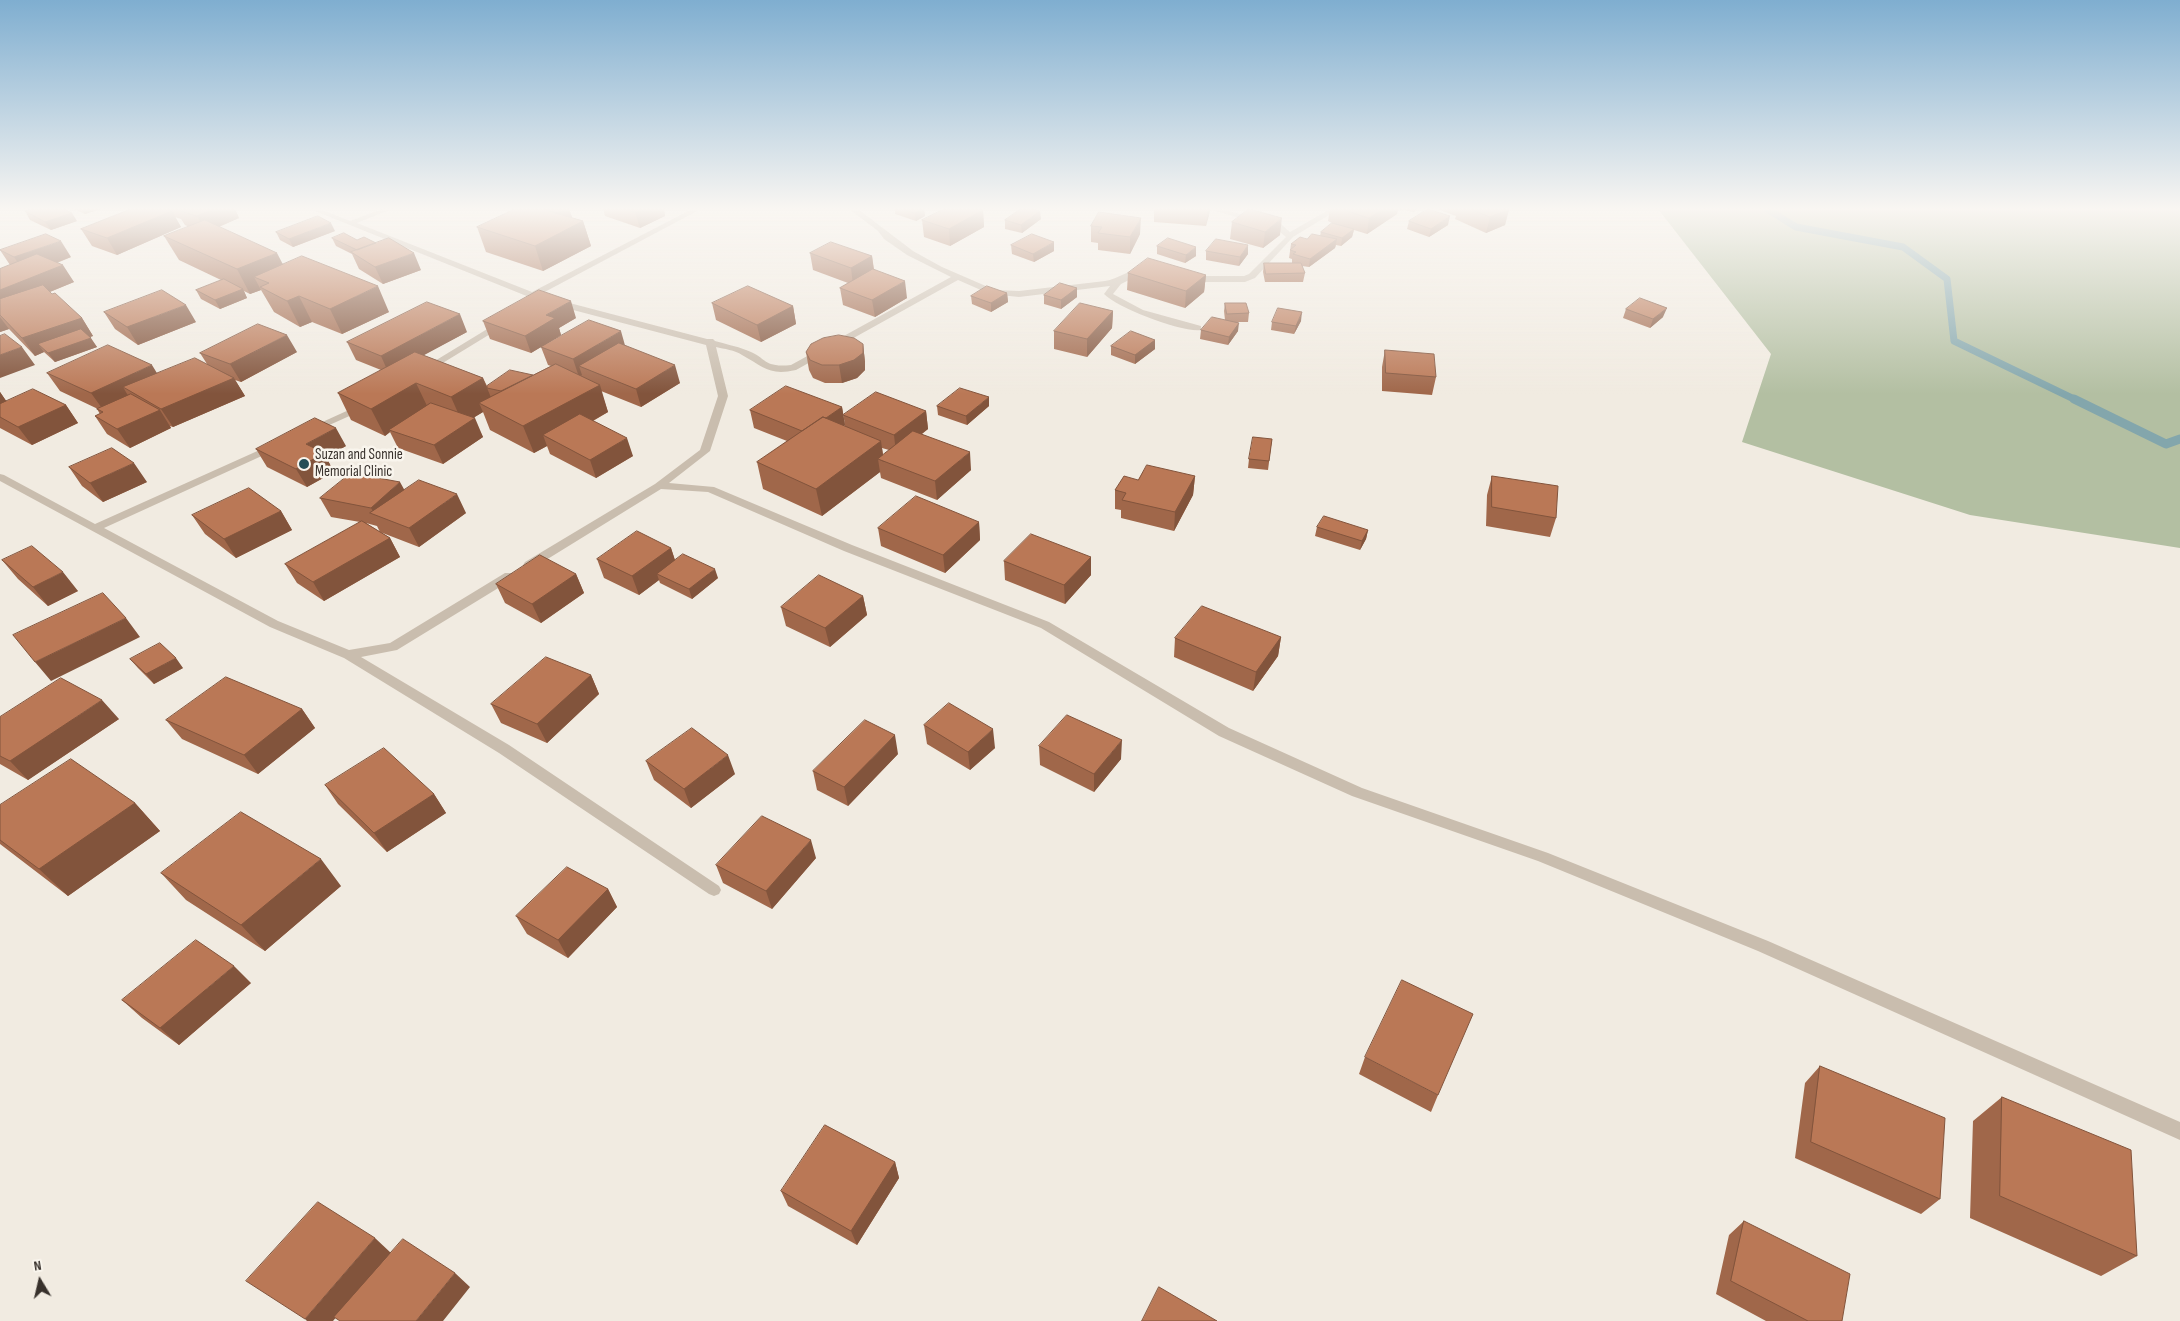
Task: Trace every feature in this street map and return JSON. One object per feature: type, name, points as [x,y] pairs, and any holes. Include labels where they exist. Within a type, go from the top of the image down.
[{"type":"street","points":[[467,271],[536,299],[710,341],[745,352],[766,368],[777,370],[793,368],[957,277]]},
{"type":"street","points":[[536,299],[587,271]]},
{"type":"street","points":[[945,271],[993,292],[1019,294],[1118,282],[1140,271]]},
{"type":"street","points":[[1181,273],[1196,279],[1245,279],[1252,276],[1257,271]]},
{"type":"street","points":[[1118,282],[1108,294],[1122,306],[1147,315],[1198,328]]},
{"type":"street","points":[[418,374],[509,319]]},
{"type":"street","points":[[348,655],[393,647],[659,486],[705,451],[723,396],[710,341]]},
{"type":"street","points":[[307,432],[368,404]]},
{"type":"street","points":[[95,528],[280,444]]},
{"type":"street","points":[[0,477],[274,624],[348,655],[504,749],[714,890]]},
{"type":"street","points":[[659,486],[710,489],[848,548],[1045,625],[1224,732],[1356,792],[1543,857],[1763,946],[2180,1131]]},
{"type":"green space","points":[[1706,271],[2180,271],[2180,548],[1970,515],[1742,442],[1771,354]]},
{"type":"building","points":[[0,271],[49,271],[0,290]]},
{"type":"building","points":[[269,271],[339,271],[378,286],[330,309],[299,296],[287,301],[260,287],[269,283],[254,277]]},
{"type":"building","points":[[870,271],[877,271],[905,281],[872,300],[840,288]]},
{"type":"building","points":[[1131,271],[1191,271],[1206,275],[1186,291],[1128,273]]},
{"type":"building","points":[[1265,271],[1304,271],[1305,273],[1266,274]]},
{"type":"building","points":[[224,279],[243,289],[215,300],[196,290]]},
{"type":"building","points":[[1060,283],[1077,288],[1061,300],[1044,295]]},
{"type":"building","points":[[43,285],[52,294],[55,293],[82,318],[22,338],[0,315],[0,299]]},
{"type":"building","points":[[748,286],[793,306],[757,325],[712,303]]},
{"type":"building","points":[[987,286],[1007,293],[991,303],[971,296]]},
{"type":"building","points":[[162,290],[186,305],[127,327],[104,312]]},
{"type":"building","points":[[539,290],[571,301],[546,315],[555,318],[525,336],[483,321]]},
{"type":"building","points":[[1640,298],[1667,308],[1653,319],[1626,309]]},
{"type":"building","points":[[427,302],[460,314],[381,356],[347,342]]},
{"type":"building","points":[[1080,303],[1113,311],[1087,339],[1054,331]]},
{"type":"building","points":[[1225,303],[1246,303],[1249,313],[1227,314]]},
{"type":"building","points":[[1278,308],[1302,312],[1296,326],[1272,322]]},
{"type":"building","points":[[1212,317],[1239,323],[1229,337],[1201,330]]},
{"type":"building","points":[[589,320],[621,331],[573,359],[541,347]]},
{"type":"building","points":[[258,324],[287,335],[230,364],[200,353]]},
{"type":"building","points":[[81,329],[91,338],[48,353],[38,344]]},
{"type":"building","points":[[1131,331],[1155,340],[1135,355],[1111,346]]},
{"type":"building","points":[[5,334],[22,347],[0,355],[0,336]]},
{"type":"building","points":[[839,335],[854,338],[863,344],[863,353],[854,360],[839,365],[822,365],[810,360],[806,352],[811,344],[823,338]]},
{"type":"building","points":[[619,343],[675,365],[636,389],[579,366]]},
{"type":"building","points":[[108,345],[152,365],[91,393],[47,373]]},
{"type":"building","points":[[1385,350],[1434,354],[1436,377],[1386,373]]},
{"type":"building","points":[[415,352],[483,378],[451,397],[416,383],[371,409],[338,393]]},
{"type":"building","points":[[195,358],[234,378],[161,409],[123,387]]},
{"type":"building","points":[[556,364],[600,385],[523,426],[479,403]]},
{"type":"building","points":[[510,370],[533,375],[501,391],[487,388],[487,386]]},
{"type":"building","points":[[786,386],[842,407],[802,431],[750,410]]},
{"type":"building","points":[[960,388],[989,397],[966,416],[937,406]]},
{"type":"building","points":[[33,389],[66,405],[18,427],[0,417],[0,404]]},
{"type":"building","points":[[876,392],[926,411],[894,435],[843,415]]},
{"type":"building","points":[[131,394],[160,410],[117,429],[95,416],[103,412],[97,409]]},
{"type":"building","points":[[431,403],[475,418],[434,445],[389,430]]},
{"type":"building","points":[[580,414],[627,438],[590,460],[543,435]]},
{"type":"building","points":[[823,417],[881,441],[816,489],[757,462]]},
{"type":"building","points":[[315,418],[336,428],[306,444],[324,453],[296,469],[256,449]]},
{"type":"building","points":[[913,431],[970,452],[935,481],[878,459]]},
{"type":"building","points":[[1253,437],[1272,439],[1269,461],[1249,459]]},
{"type":"building","points":[[112,448],[134,463],[90,483],[69,467]]},
{"type":"building","points":[[1147,465],[1195,476],[1175,512],[1122,500],[1126,493],[1115,490],[1124,476],[1138,480]]},
{"type":"building","points":[[351,473],[400,482],[371,508],[320,498]]},
{"type":"building","points":[[1492,476],[1558,486],[1556,518],[1492,507]]},
{"type":"building","points":[[419,480],[457,494],[409,528],[370,513]]},
{"type":"building","points":[[249,488],[281,511],[224,539],[192,515]]},
{"type":"building","points":[[916,496],[979,522],[943,555],[878,528]]},
{"type":"building","points":[[1324,516],[1368,530],[1362,541],[1317,527]]},
{"type":"building","points":[[362,521],[390,538],[313,582],[285,564]]},
{"type":"building","points":[[637,531],[671,548],[632,576],[597,559]]},
{"type":"building","points":[[1031,534],[1091,557],[1064,585],[1004,561]]},
{"type":"building","points":[[32,546],[63,572],[33,587],[2,560]]},
{"type":"building","points":[[683,554],[715,569],[689,589],[657,574]]},
{"type":"building","points":[[540,555],[576,574],[532,604],[496,584]]},
{"type":"building","points":[[819,575],[863,596],[825,628],[781,607]]},
{"type":"building","points":[[103,593],[126,618],[35,662],[13,635]]},
{"type":"building","points":[[1202,606],[1281,637],[1256,672],[1175,638]]},
{"type":"building","points":[[160,643],[176,658],[146,674],[130,659]]},
{"type":"building","points":[[546,657],[591,675],[537,724],[491,704]]},
{"type":"building","points":[[226,677],[302,709],[244,755],[166,720]]},
{"type":"building","points":[[61,678],[102,700],[10,761],[0,756],[0,717]]},
{"type":"building","points":[[949,703],[993,729],[968,752],[924,725]]},
{"type":"building","points":[[1067,715],[1122,740],[1094,774],[1039,746]]},
{"type":"building","points":[[865,720],[895,735],[844,787],[813,771]]},
{"type":"building","points":[[692,728],[728,755],[684,789],[646,761]]},
{"type":"building","points":[[384,748],[434,794],[374,833],[325,785]]},
{"type":"building","points":[[71,759],[135,803],[39,869],[0,840],[0,805]]},
{"type":"building","points":[[241,812],[321,859],[241,925],[161,873]]},
{"type":"building","points":[[762,816],[811,840],[766,891],[716,865]]},
{"type":"building","points":[[567,867],[608,889],[558,940],[516,916]]},
{"type":"building","points":[[196,940],[234,966],[160,1028],[122,1000]]},
{"type":"building","points":[[1402,980],[1473,1014],[1438,1095],[1365,1057]]},
{"type":"building","points":[[1820,1066],[1945,1118],[1940,1199],[1811,1142]]},
{"type":"building","points":[[2002,1097],[2131,1150],[2137,1256],[2000,1196]]},
{"type":"building","points":[[825,1125],[895,1162],[851,1231],[781,1191]]},
{"type":"building","points":[[318,1202],[375,1238],[305,1319],[246,1281]]},
{"type":"building","points":[[1744,1221],[1850,1274],[1842,1321],[1808,1321],[1731,1281]]},
{"type":"building","points":[[403,1239],[455,1273],[416,1321],[340,1321],[334,1317]]},
{"type":"building","points":[[1159,1287],[1217,1321],[1142,1321]]},
{"type":"waterway","points":[[1936,271],[1947,279],[1954,341],[2076,400]]},
{"type":"waterway","points":[[2074,399],[2166,444],[2180,439]]},
{"type":"place","name":"Suzan and Sonnie Memorial Clinic","points":[[304,464]]}]
